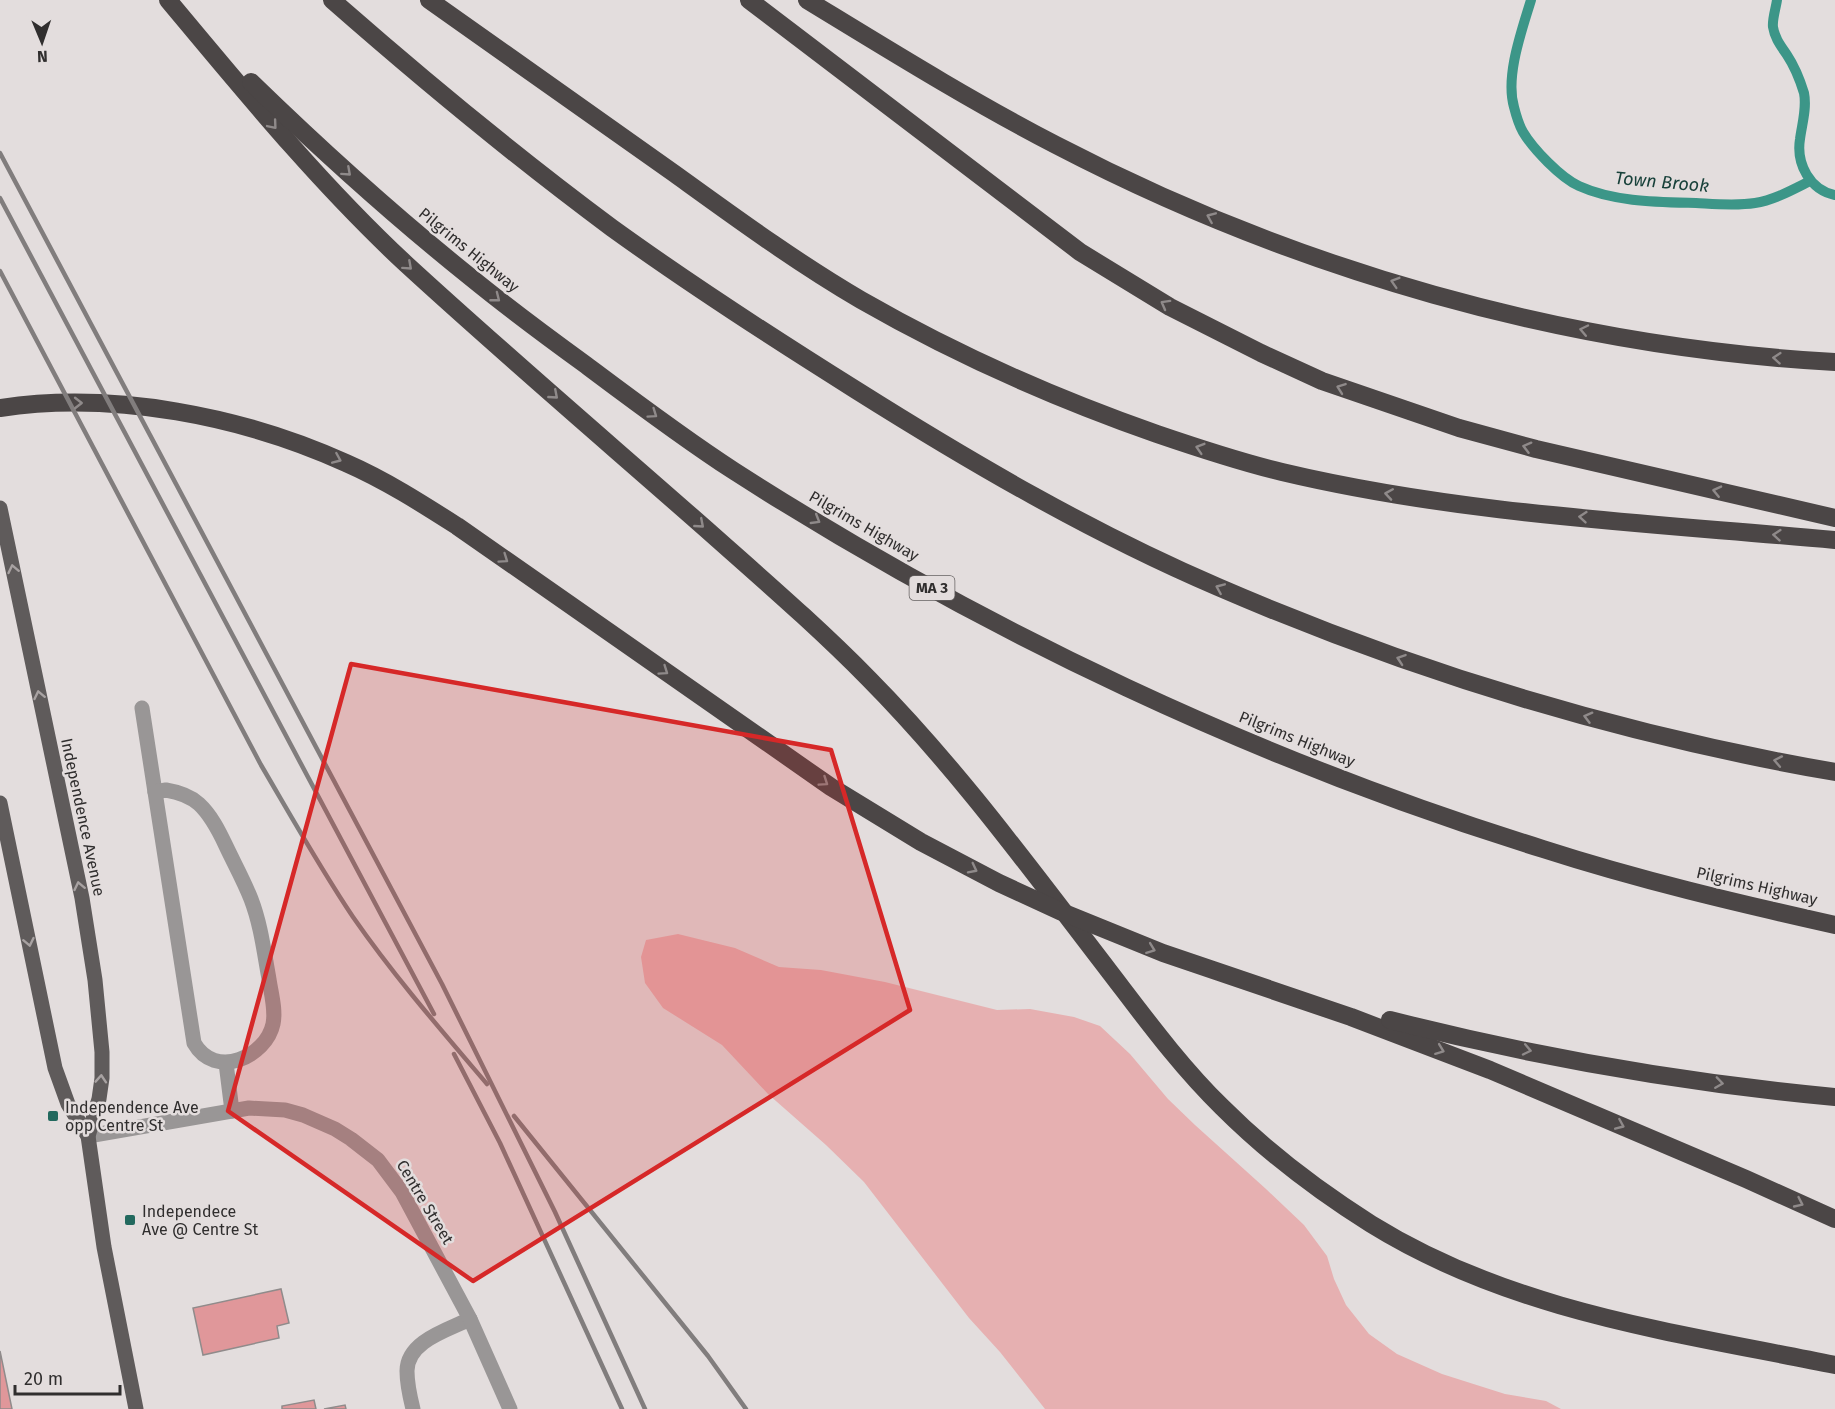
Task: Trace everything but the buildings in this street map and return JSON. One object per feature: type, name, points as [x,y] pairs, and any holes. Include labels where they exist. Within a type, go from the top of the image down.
[{"type":"highway","name":"Pilgrims Highway","points":[[169,0],[251,83],[345,170],[427,242],[521,318],[732,470],[844,538],[952,599],[1181,712],[1260,747],[1360,786],[1479,829],[1605,868],[1729,901],[1835,925]]},
{"type":"highway","points":[[169,0],[286,141],[403,261],[777,592],[869,679],[921,733],[967,788],[1181,1062],[1219,1105],[1268,1150],[1320,1190],[1372,1225],[1428,1256],[1481,1280],[1544,1302],[1606,1318],[1835,1365]]},
{"type":"highway","points":[[332,0],[512,151],[667,266],[779,342],[932,437],[1035,496],[1101,530],[1226,590],[1335,635],[1455,678],[1637,731],[1835,771]]},
{"type":"highway","points":[[429,0],[822,276],[935,340],[1012,378],[1094,412],[1247,463],[1380,492],[1505,510],[1835,540]]},
{"type":"highway","points":[[749,0],[1080,252],[1170,307],[1260,353],[1322,381],[1459,428],[1546,451],[1835,518]]},
{"type":"highway","points":[[807,0],[976,102],[1056,146],[1223,223],[1318,258],[1429,292],[1589,332],[1732,354],[1835,362]]},
{"type":"highway","points":[[0,408],[52,403],[118,405],[212,419],[283,438],[348,464],[439,514],[831,787],[921,842],[999,883],[1062,912],[1163,953],[1371,1024],[1490,1070],[1746,1179],[1835,1220]]},
{"type":"highway","points":[[1206,968],[1356,1012],[1551,1055],[1681,1078],[1835,1097]]},
{"type":"main road","name":"Independence Avenue","points":[[0,508],[82,898],[95,980],[102,1052],[102,1078],[99,1099],[88,1136]]},
{"type":"main road","name":"Independence Avenue","points":[[0,803],[55,1068],[68,1104],[88,1136],[104,1247],[136,1409]]},
{"type":"street","points":[[142,708],[155,792],[194,1043],[206,1058],[226,1063],[248,1055],[260,1047],[273,1025],[274,1011],[257,917],[244,882],[210,817],[188,796],[166,790],[155,792]]},
{"type":"street","points":[[226,1063],[232,1110]]},
{"type":"street","name":"Centre Street","points":[[88,1136],[249,1108],[285,1110],[303,1115],[351,1138],[378,1160],[402,1192],[470,1319],[510,1409]]},
{"type":"street","points":[[413,1409],[406,1370],[413,1352],[426,1340],[470,1319]]},
{"type":"highlighted area","points":[[351,664],[831,750],[910,1010],[473,1281],[228,1111]]},
{"type":"shaded area","points":[[678,934],[735,948],[779,967],[821,970],[885,982],[997,1010],[1030,1009],[1074,1017],[1100,1026],[1130,1054],[1168,1099],[1304,1225],[1327,1256],[1346,1305],[1369,1334],[1397,1354],[1442,1374],[1505,1394],[1546,1401],[1561,1409],[1045,1409],[1000,1352],[969,1318],[864,1182],[768,1094],[722,1045],[663,1008],[645,983],[641,957],[646,940]]},
{"type":"waterway","name":"Town Brook","points":[[1531,0],[1513,67],[1514,107],[1523,132],[1540,154],[1564,177],[1579,186],[1621,198],[1733,205],[1769,200],[1810,181]]},
{"type":"waterway","name":"Town Brook","points":[[1777,0],[1773,21],[1774,31],[1778,42],[1795,69],[1805,99],[1799,148],[1800,158],[1812,182],[1818,188],[1835,195]]},
{"type":"railway","points":[[0,153],[442,984],[555,1212],[645,1409]]},
{"type":"railway","points":[[0,198],[434,1014]]},
{"type":"railway","points":[[0,271],[261,765],[306,842],[369,939],[487,1084]]},
{"type":"railway","points":[[454,1054],[500,1143],[622,1409]]},
{"type":"railway","points":[[514,1116],[708,1356],[746,1409]]},
{"type":"place","name":"Independence Ave opp Centre St","points":[[53,1116]]},
{"type":"place","name":"Independece Ave @ Centre St","points":[[130,1220]]}]
